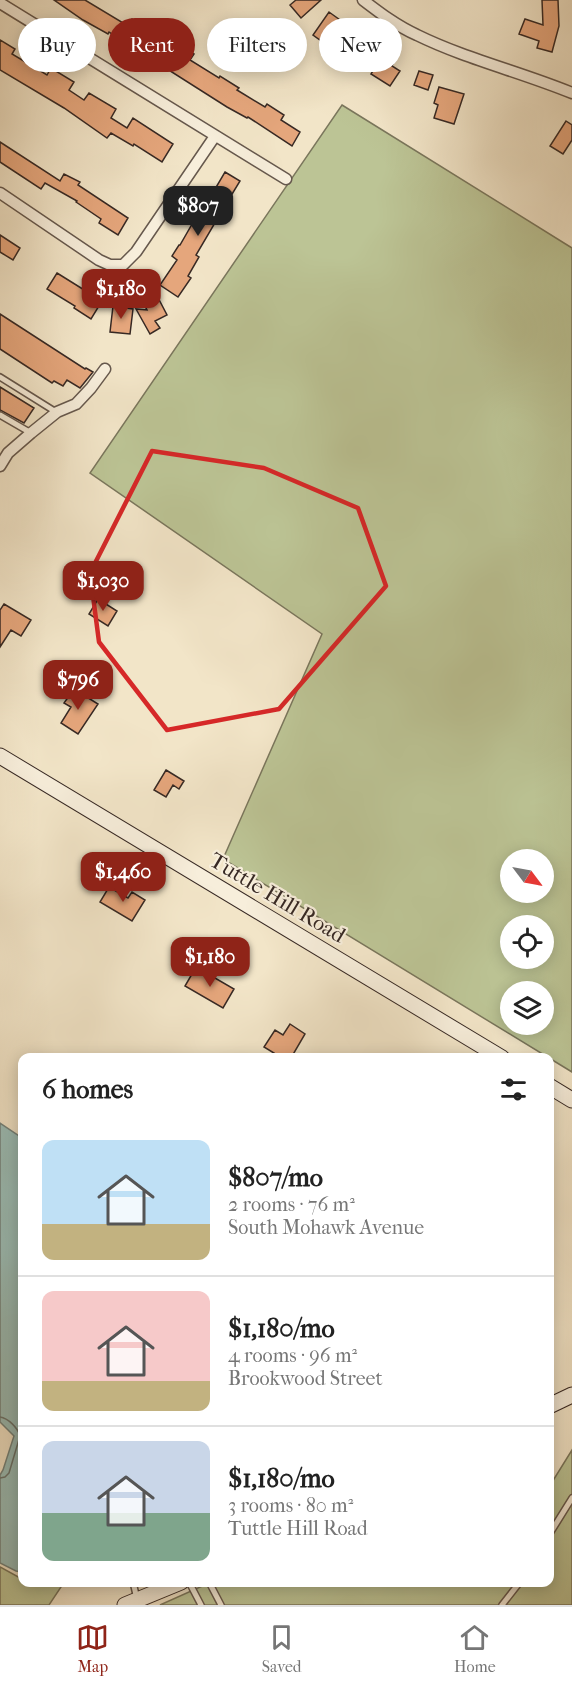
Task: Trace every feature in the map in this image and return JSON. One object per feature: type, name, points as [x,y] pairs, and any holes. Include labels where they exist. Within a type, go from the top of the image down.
[{"type":"main road","name":"Tuttle Hill Road","points":[[0,756],[494,1053]]},
{"type":"main road","points":[[554,1089],[572,1100]]},
{"type":"main road","points":[[554,1404],[572,1395]]},
{"type":"main road","points":[[131,1603],[169,1587]]},
{"type":"street","points":[[363,0],[382,16],[416,35],[460,53],[571,90]]},
{"type":"street","points":[[0,3],[286,179]]},
{"type":"street","points":[[0,193],[99,260],[110,265],[123,265],[135,252],[216,135]]},
{"type":"street","points":[[0,466],[8,453],[31,433],[57,412],[76,404],[105,369]]},
{"type":"lane","points":[[0,377],[57,412]]},
{"type":"lane","points":[[0,415],[31,433]]},
{"type":"lane","points":[[554,1527],[572,1498]]},
{"type":"lane","points":[[131,1603],[133,1587]]},
{"type":"lane","points":[[192,1587],[201,1605]]},
{"type":"lane","points":[[212,1587],[221,1605]]},
{"type":"lane","points":[[502,1605],[516,1587]]},
{"type":"highlighted area","points":[[152,451],[264,468],[358,508],[386,586],[279,709],[167,730],[99,642],[90,573]]},
{"type":"green space","points":[[342,105],[572,248],[572,1072],[554,1061],[554,1053],[541,1053],[511,1035],[554,1035],[554,981],[500,981],[500,1028],[223,859],[322,634],[90,473]]},
{"type":"green space","points":[[572,1450],[572,1605],[160,1605],[200,1587],[554,1587],[554,1479]]},
{"type":"green space","points":[[0,1567],[18,1577],[18,1587],[61,1587],[49,1605],[0,1605]]},
{"type":"water","points":[[0,1123],[18,1135],[18,1571],[0,1563],[0,1475],[14,1436],[0,1422]]},
{"type":"building","points":[[54,0],[85,0],[115,18],[108,18],[108,34],[96,27],[96,18],[80,18]]},
{"type":"building","points":[[296,0],[321,0],[301,18],[290,5]]},
{"type":"building","points":[[542,0],[558,0],[559,26],[552,52],[537,48],[539,41],[519,34],[525,19],[543,25]]},
{"type":"building","points":[[329,12],[337,18],[325,18]]},
{"type":"building","points":[[319,26],[319,39],[313,35]]},
{"type":"building","points":[[0,40],[15,49],[12,54],[18,58],[18,72],[42,72],[47,75],[49,72],[58,72],[74,82],[69,90],[84,100],[89,93],[116,109],[111,118],[127,128],[133,118],[173,144],[162,162],[134,144],[133,146],[111,133],[107,138],[64,108],[0,70]]},
{"type":"building","points":[[195,63],[207,72],[219,78],[220,76],[239,88],[237,90],[265,107],[267,104],[284,115],[281,120],[300,132],[292,146],[248,117],[227,107],[172,72],[195,72]]},
{"type":"building","points":[[419,71],[433,75],[428,90],[414,85]]},
{"type":"building","points":[[372,72],[399,72],[390,86],[371,74]]},
{"type":"building","points":[[439,87],[464,94],[454,124],[434,118],[438,105],[434,103]]},
{"type":"building","points":[[566,121],[572,125],[572,140],[563,154],[550,146]]},
{"type":"building","points":[[0,142],[60,181],[64,174],[80,182],[78,185],[128,218],[118,235],[99,223],[101,219],[77,201],[45,183],[41,189],[0,162]]},
{"type":"building","points":[[225,172],[240,181],[218,222],[216,221],[196,255],[199,257],[188,276],[191,278],[178,297],[160,285],[177,260],[172,256],[195,219],[199,221],[218,191],[215,189]]},
{"type":"building","points":[[0,235],[20,248],[13,260],[0,252]]},
{"type":"building","points":[[57,273],[102,301],[91,319],[47,289]]},
{"type":"building","points":[[154,290],[167,315],[155,321],[160,328],[150,334],[136,309],[147,310],[140,297]]},
{"type":"building","points":[[113,306],[133,309],[130,334],[110,332]]},
{"type":"building","points":[[0,314],[93,372],[80,388],[67,380],[63,386],[54,381],[52,383],[0,349]]},
{"type":"building","points":[[0,387],[34,408],[24,423],[0,410]]},
{"type":"building","points":[[98,599],[117,611],[108,626],[89,614]]},
{"type":"building","points":[[4,604],[31,620],[21,636],[11,630],[0,647],[0,610]]},
{"type":"building","points":[[74,689],[98,704],[78,734],[61,723],[71,707],[64,703]]},
{"type":"building","points":[[166,770],[184,781],[179,789],[173,785],[166,797],[154,790]]},
{"type":"building","points":[[109,887],[128,898],[132,892],[145,900],[132,921],[100,902]]},
{"type":"building","points":[[196,967],[234,989],[223,1008],[185,986]]},
{"type":"building","points":[[290,1024],[305,1034],[294,1053],[274,1053],[264,1047],[275,1030],[283,1035]]}]
